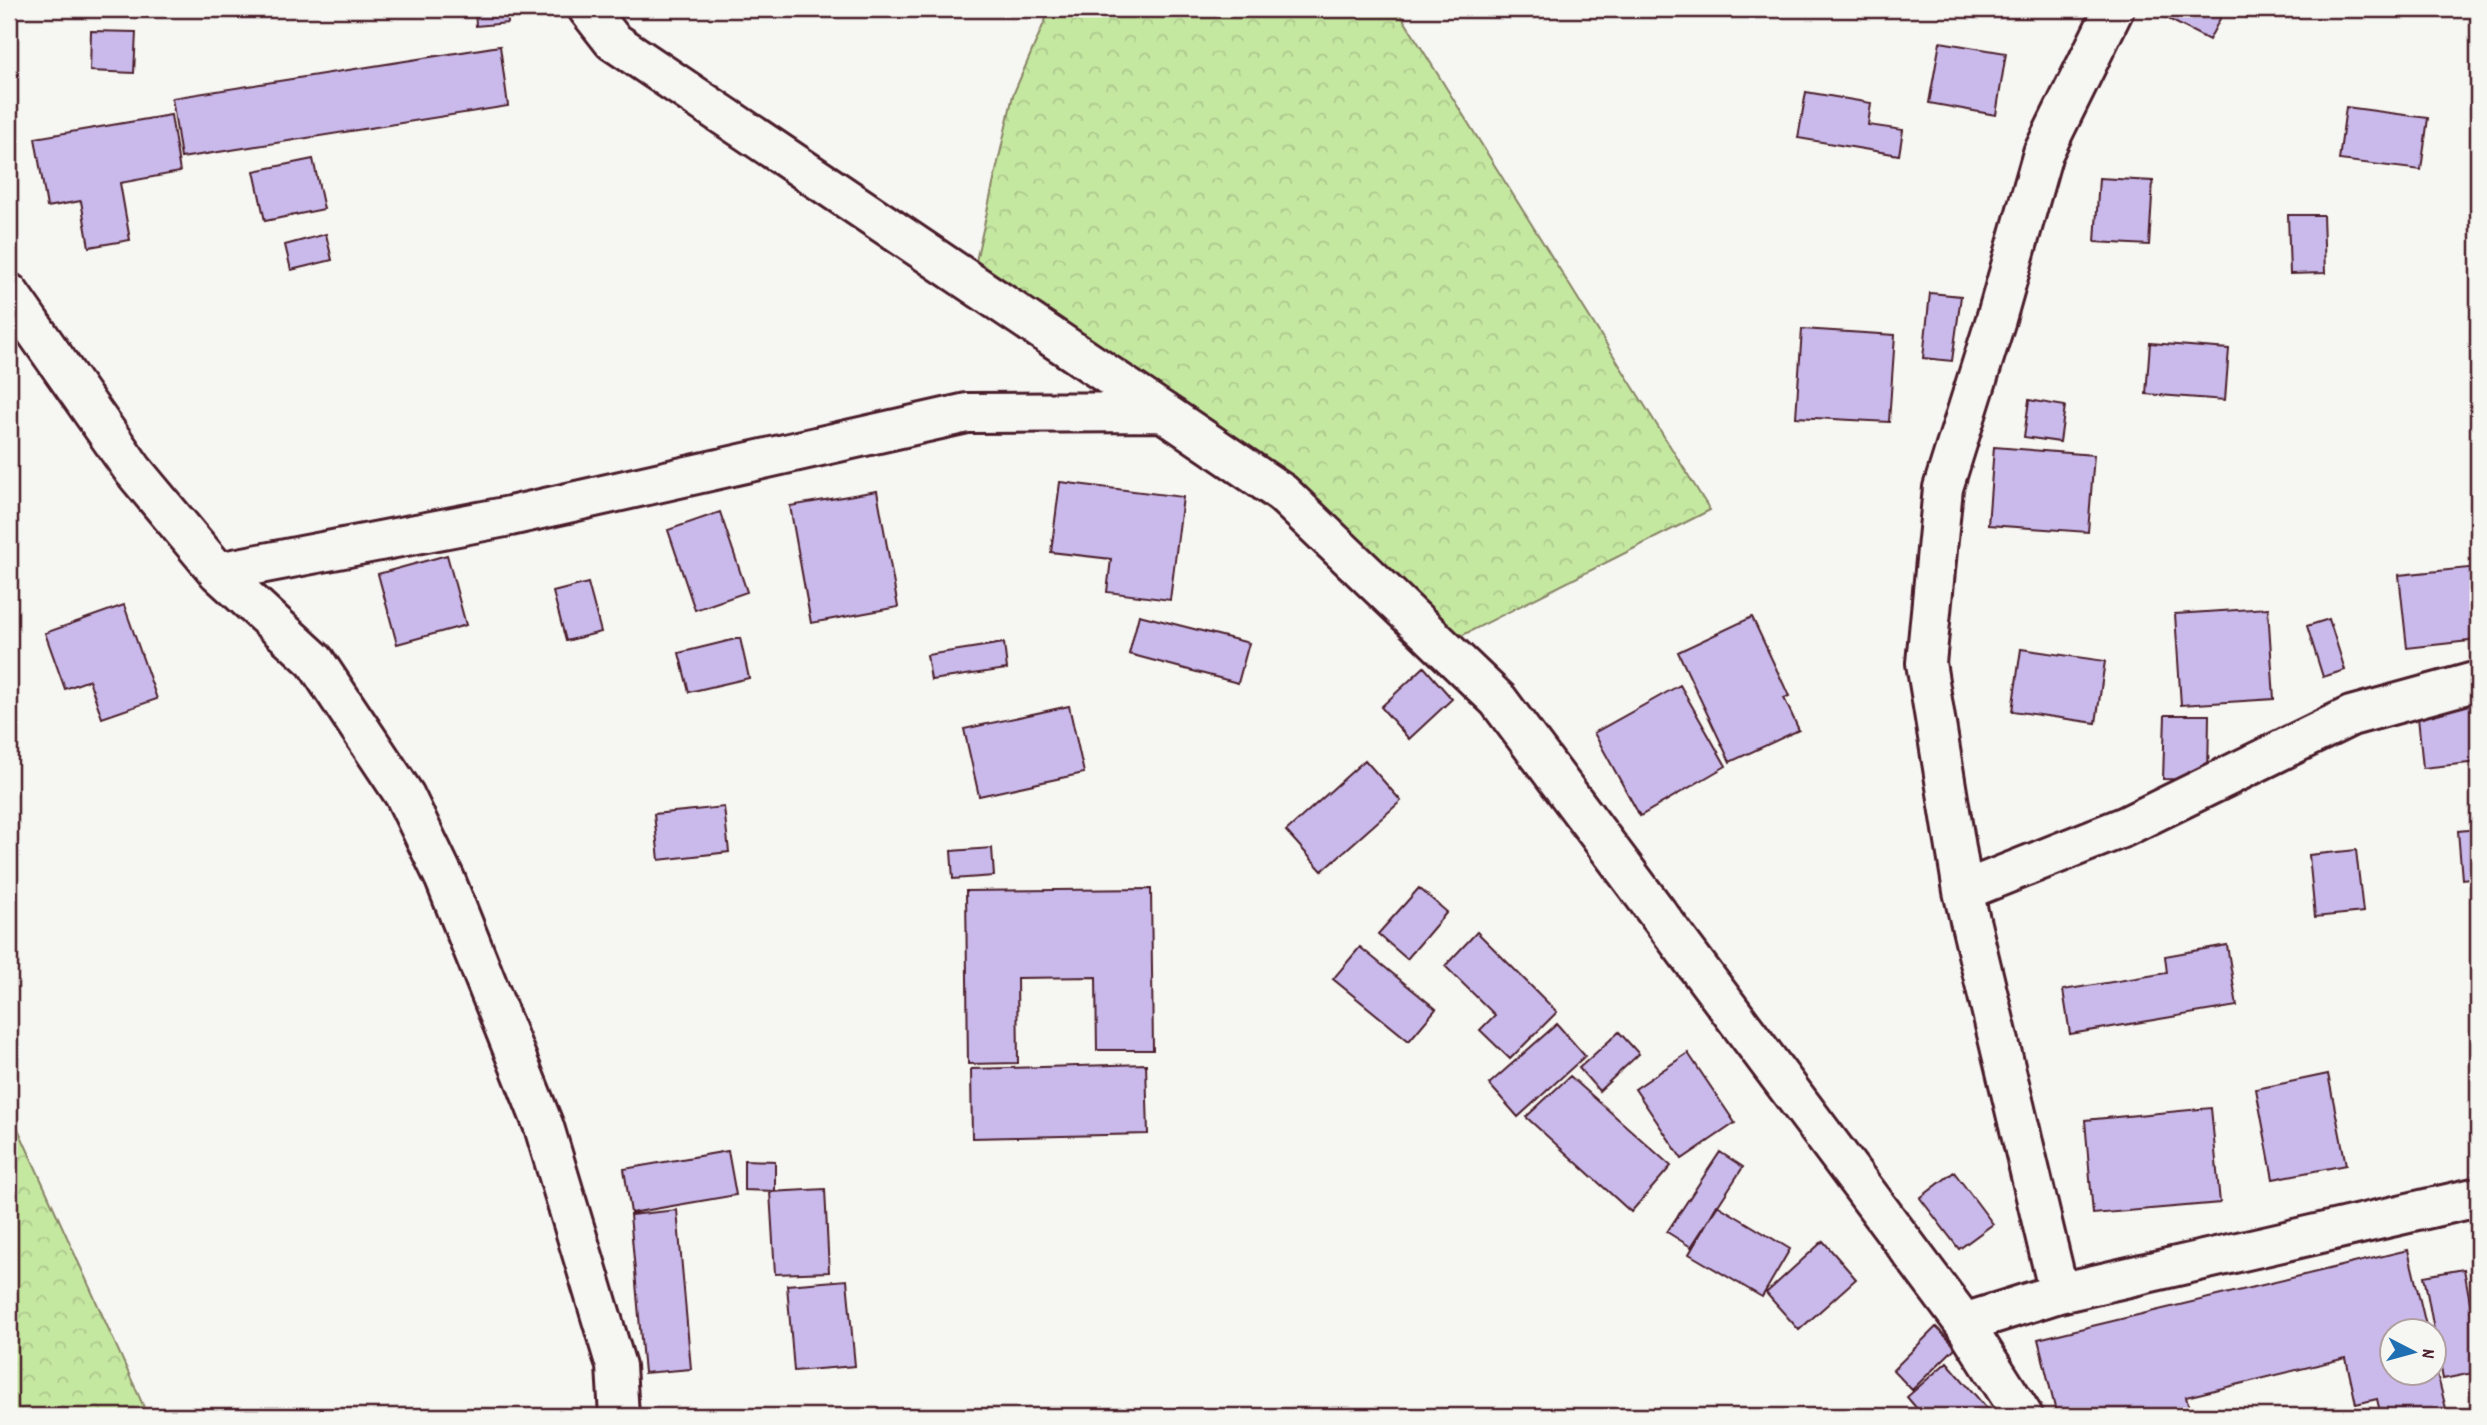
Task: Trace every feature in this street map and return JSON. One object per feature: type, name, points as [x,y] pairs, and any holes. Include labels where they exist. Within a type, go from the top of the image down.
[{"type":"street","points":[[588,9],[613,41],[1282,493],[1498,700],[1964,1323],[2023,1416]]},
{"type":"street","points":[[2059,1293],[1963,891],[1926,663],[1943,488],[1996,319],[2043,153],[2114,9]]},
{"type":"street","points":[[9,293],[133,470],[218,572],[315,661],[405,796],[445,879],[544,1128],[615,1366],[619,1416]]},
{"type":"street","points":[[218,572],[510,516],[967,413],[1163,412]]},
{"type":"street","points":[[1963,891],[2124,827],[2351,716],[2478,681]]},
{"type":"street","points":[[1964,1323],[2059,1293],[2478,1197]]},
{"type":"green space","points":[[1050,9],[1397,9],[1710,510],[1447,643],[970,288],[1013,95]]},
{"type":"green space","points":[[9,1109],[143,1405],[146,1416],[9,1416]]},
{"type":"building","points":[[475,9],[507,9],[508,23],[476,26]]},
{"type":"building","points":[[2149,9],[2225,9],[2209,40]]},
{"type":"building","points":[[91,31],[136,32],[134,73],[90,71]]},
{"type":"building","points":[[1940,42],[2006,53],[1996,115],[1929,103]]},
{"type":"building","points":[[500,46],[508,106],[181,158],[172,98]]},
{"type":"building","points":[[1806,92],[1871,103],[1868,125],[1903,130],[1899,155],[1798,138]]},
{"type":"building","points":[[2346,107],[2428,118],[2421,170],[2339,160]]},
{"type":"building","points":[[171,115],[180,172],[120,183],[130,240],[89,247],[81,201],[47,207],[35,138]]},
{"type":"building","points":[[313,159],[324,209],[265,221],[254,171]]},
{"type":"building","points":[[2099,178],[2153,181],[2149,245],[2095,242]]},
{"type":"building","points":[[2288,215],[2323,215],[2325,273],[2290,274]]},
{"type":"building","points":[[326,234],[332,260],[291,270],[285,245]]},
{"type":"building","points":[[1930,293],[1961,296],[1952,361],[1923,358]]},
{"type":"building","points":[[1802,329],[1895,335],[1889,422],[1796,417]]},
{"type":"building","points":[[2150,343],[2229,349],[2225,400],[2146,394]]},
{"type":"building","points":[[2029,400],[2065,406],[2060,442],[2024,437]]},
{"type":"building","points":[[1994,447],[2094,455],[2088,532],[1988,525]]},
{"type":"building","points":[[1060,482],[1183,497],[1170,600],[1107,592],[1111,559],[1051,552]]},
{"type":"building","points":[[877,491],[898,607],[811,623],[790,506]]},
{"type":"building","points":[[720,512],[747,592],[695,610],[668,530]]},
{"type":"building","points":[[447,555],[466,625],[397,644],[378,574]]},
{"type":"building","points":[[2478,567],[2478,640],[2407,648],[2399,575]]},
{"type":"building","points":[[588,583],[601,632],[566,641],[553,592]]},
{"type":"building","points":[[124,605],[157,699],[102,718],[89,680],[65,689],[45,633]]},
{"type":"building","points":[[2268,608],[2274,699],[2181,705],[2175,614]]},
{"type":"building","points":[[1139,615],[1249,643],[1238,683],[1129,654]]},
{"type":"building","points":[[1752,617],[1789,696],[1784,698],[1799,730],[1730,762],[1678,652]]},
{"type":"building","points":[[2329,619],[2345,670],[2323,677],[2307,626]]},
{"type":"building","points":[[740,638],[749,678],[689,692],[679,653]]},
{"type":"building","points":[[1004,643],[1007,669],[931,680],[927,655]]},
{"type":"building","points":[[2021,649],[2105,661],[2096,723],[2012,711]]},
{"type":"building","points":[[1424,667],[1452,699],[1409,739],[1381,707]]},
{"type":"building","points":[[1680,685],[1726,766],[1640,816],[1594,733]]},
{"type":"building","points":[[2478,701],[2478,762],[2423,768],[2417,707]]},
{"type":"building","points":[[1069,706],[1084,773],[979,796],[964,729]]},
{"type":"building","points":[[2165,715],[2209,715],[2208,780],[2163,779]]},
{"type":"building","points":[[1365,760],[1401,801],[1322,871],[1286,831]]},
{"type":"building","points":[[724,807],[729,852],[659,860],[654,814]]},
{"type":"building","points":[[2478,829],[2478,877],[2462,879],[2458,831]]},
{"type":"building","points":[[992,848],[994,876],[953,879],[951,851]]},
{"type":"building","points":[[2356,850],[2363,912],[2315,917],[2309,855]]},
{"type":"building","points":[[1419,888],[1447,912],[1407,959],[1378,934]]},
{"type":"building","points":[[1151,889],[1153,1050],[1097,1050],[1096,977],[1017,978],[1018,1063],[968,1064],[966,891]]},
{"type":"building","points":[[1477,932],[1557,1012],[1510,1059],[1480,1030],[1495,1015],[1445,966]]},
{"type":"building","points":[[2227,945],[2237,1006],[2070,1034],[2063,990],[2167,973],[2165,956]]},
{"type":"building","points":[[1360,947],[1436,1009],[1409,1041],[1333,979]]},
{"type":"building","points":[[2473,1014],[2478,1014],[2478,1096],[2475,1096]]},
{"type":"building","points":[[1557,1024],[1585,1056],[1518,1117],[1489,1084]]},
{"type":"building","points":[[1619,1032],[1639,1054],[1599,1091],[1579,1068]]},
{"type":"building","points":[[1688,1053],[1735,1123],[1682,1159],[1635,1089]]},
{"type":"building","points":[[1146,1064],[1148,1134],[972,1138],[971,1069]]},
{"type":"building","points":[[2328,1074],[2346,1165],[2273,1179],[2256,1089]]},
{"type":"building","points":[[1570,1076],[1671,1166],[1631,1212],[1526,1117]]},
{"type":"building","points":[[2211,1108],[2220,1203],[2093,1214],[2085,1120]]},
{"type":"building","points":[[728,1151],[736,1195],[631,1213],[624,1169]]},
{"type":"building","points":[[1720,1152],[1743,1167],[1691,1247],[1667,1232]]},
{"type":"building","points":[[744,1160],[775,1161],[775,1191],[744,1190]]},
{"type":"building","points":[[1954,1172],[1993,1224],[1959,1249],[1920,1198]]},
{"type":"building","points":[[825,1189],[829,1272],[775,1274],[770,1192]]},
{"type":"building","points":[[1717,1205],[1790,1249],[1762,1297],[1689,1254]]},
{"type":"building","points":[[677,1210],[691,1369],[644,1373],[630,1215]]},
{"type":"building","points":[[1823,1241],[1856,1279],[1799,1330],[1766,1293]]},
{"type":"building","points":[[2408,1250],[2424,1316],[2378,1316],[2378,1386],[2440,1386],[2448,1416],[2381,1416],[2377,1399],[2356,1404],[2346,1358],[2186,1397],[2191,1416],[2102,1416],[2101,1413],[2089,1416],[2057,1416],[2038,1339]]},
{"type":"building","points":[[2464,1269],[2472,1313],[2478,1312],[2478,1372],[2448,1378],[2448,1316],[2431,1316],[2424,1276]]},
{"type":"building","points":[[847,1280],[855,1366],[794,1371],[787,1285]]},
{"type":"building","points":[[1936,1327],[1956,1347],[1912,1390],[1893,1370]]},
{"type":"building","points":[[1947,1362],[1993,1416],[1923,1416],[1907,1397]]}]
